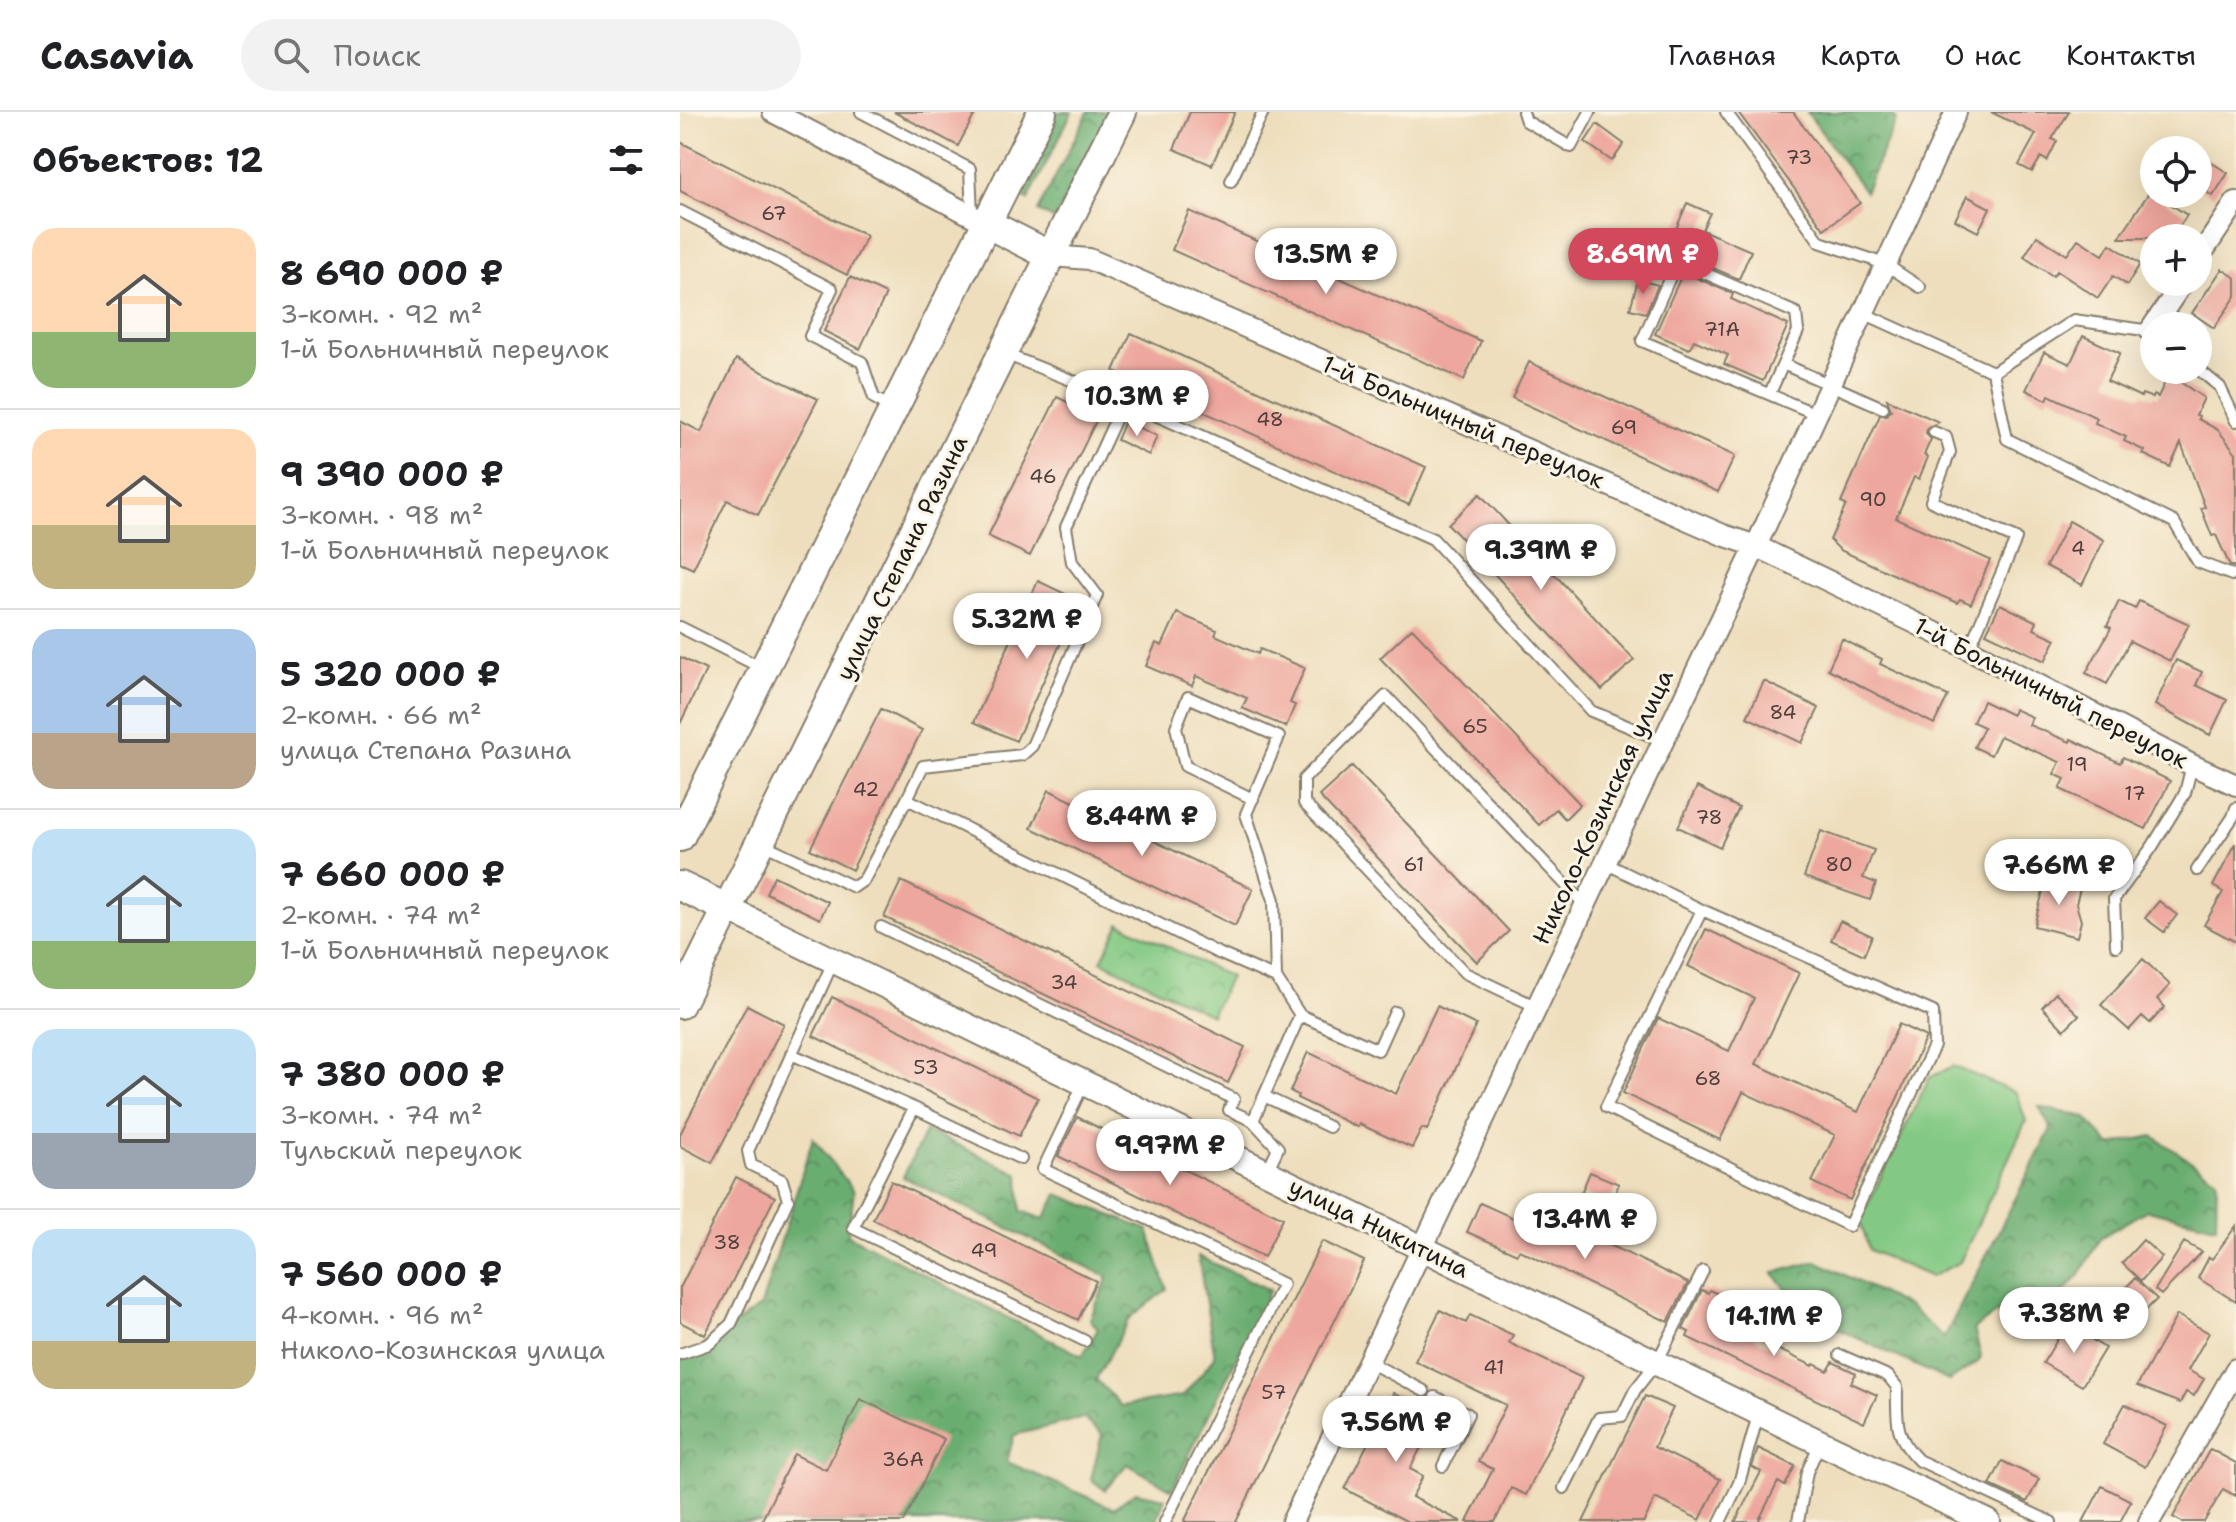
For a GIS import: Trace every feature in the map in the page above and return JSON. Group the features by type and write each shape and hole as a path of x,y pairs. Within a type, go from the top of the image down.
{"main road":[{"path":"680,837 894,408 979,219 1042,112"},
{"name":"улица Степана Разина","path":"680,1004 1122,112"},
{"name":"1-й Больничный переулок","path":"979,219 1051,256"},
{"path":"680,886 728,909"}],"street":[{"name":"1-й Больничный переулок","path":"773,112 979,219"},
{"name":"Николо-Козинская улица","path":"1292,1522 1756,546 1956,112"},
{"path":"2212,238 2236,202"},
{"name":"1-й Больничный переулок","path":"1051,256 1089,259 1723,535 1756,546 1969,649 2236,785"},
{"name":"улица Никитина","path":"728,909 1820,1443 1988,1522"},
{"path":"2149,1522 2236,1369"}],"lane":[{"path":"861,112 970,169 979,219"},
{"path":"1231,181 1263,112"},
{"path":"1523,112 1526,121 1571,147 1590,112"},
{"path":"1726,112 1820,242 1885,264 1920,287"},
{"path":"680,211 832,289 810,336 862,362 874,398 894,408"},
{"path":"1770,393 1798,331 1796,313 1677,261 1642,341 1816,414"},
{"path":"1863,313 1993,372"},
{"path":"1993,372 2074,320 2140,330"},
{"path":"1003,353 1124,401 1433,539 1591,711 1663,741"},
{"path":"1783,364 1883,408"},
{"path":"1993,372 2007,439 2174,522 2198,562 2236,574"},
{"path":"2212,380 2220,387 2236,421"},
{"path":"761,843 854,887 864,880 923,766 1022,755 1032,746 1097,595 1072,562 1066,527 1124,401"},
{"path":"1934,432 1946,437 1950,452 1931,501 2016,539 1969,649"},
{"path":"680,627 764,668"},
{"path":"1537,1007 1465,973 1304,803 1304,779 1386,696 1585,905"},
{"path":"1253,799 1185,766 1176,727 1188,697 1279,737 1253,799 1246,814 1274,900 1276,978 1300,1015 1378,1050 1395,1012"},
{"path":"2116,946 2114,899 2152,847 2185,793 2192,765"},
{"path":"907,799 1216,952 1276,978"},
{"path":"2197,870 2236,808"},
{"path":"1605,863 1702,910 1933,1012 1934,1046 1849,1226 1606,1107 1702,910"},
{"path":"881,927 1234,1099 1229,1110 1253,1121 1278,1148 1266,1173"},
{"path":"680,1354 709,1344 731,1324 788,1200 782,1180 751,1165 748,1151 834,960"},
{"path":"1253,1121 1300,1015"},
{"path":"791,1054 1021,1159"},
{"path":"1084,1083 1043,1169 1283,1284 1165,1522"},
{"path":"1264,1096 1329,1127"},
{"path":"914,1108 853,1228 1085,1341"},
{"path":"1564,1488 1599,1418 1622,1416 1635,1390 1657,1362 1703,1271"},
{"path":"1840,1355 1888,1376 1897,1387 1897,1421 1904,1446 1918,1460 2051,1522"},
{"path":"1369,1362 1424,1391"},
{"path":"1435,1397 1468,1414 1443,1466"},
{"path":"1720,1522 1739,1483 1759,1413"},
{"path":"1798,1522 1807,1472 1820,1443"}],"green space":[{"path":"1050,112 1072,112 1028,200 1011,191"},
{"path":"1088,112 1108,112 1055,220 1038,211"},
{"path":"1807,112 1890,112 1896,120 1865,192"},
{"path":"1120,923 1230,977 1211,1015 1101,961"},
{"path":"1953,1066 2016,1093 2026,1121 1960,1262 1931,1277 1869,1250 1860,1220 1929,1078"},
{"path":"2039,1107 2085,1117 2110,1145 2153,1136 2217,1179 2216,1226 2147,1210 2100,1238 2080,1275 2051,1304 2001,1310 1974,1329 1981,1356 1979,1361 1949,1381 1808,1315 1773,1273 1817,1261 1909,1307 1944,1338 2051,1129"},
{"path":"926,1130 1019,1174 1021,1211 1044,1219 1058,1194 1148,1230 1167,1289 1130,1318 1096,1379 1121,1406 1183,1396 1215,1357 1198,1256 1270,1290 1172,1490 1127,1464 1105,1490 1091,1479 1102,1434 1083,1418 1014,1435 1007,1462 1113,1508 1136,1492 1165,1498 1156,1522 680,1522 680,1362 761,1306 813,1138 854,1191 848,1235 1082,1356 1098,1329 1090,1319 1108,1277 903,1177"}],"building":[{"path":"894,112 976,112 958,146"},
{"path":"1190,112 1235,112 1212,165 1174,149"},
{"path":"1738,112 1793,112 1860,203 1824,229"},
{"path":"1991,112 2069,112 2052,139 2057,141 2047,161 2041,157 2032,172 2019,165 2036,134"},
{"path":"1597,124 1624,144 1612,161 1585,142"},
{"path":"680,142 867,236 847,275 680,191"},
{"path":"2212,163 2228,173 2212,195"},
{"path":"1967,196 1990,208 1978,232 1955,220"},
{"path":"1687,203 1710,213 1702,230 1751,251 1739,279 1689,258 1693,250 1671,241"},
{"path":"2140,206 2176,208 2187,215 2181,224 2140,224 2140,238 2119,238"},
{"path":"1189,211 1481,341 1464,380 1172,250"},
{"path":"2037,236 2067,255 2078,239 2103,255 2110,244 2140,264 2127,285 2113,276 2098,298 2057,271 2053,276 2024,257"},
{"path":"2222,269 2236,278 2236,296 2214,328 2212,312 2193,312 2204,296 2212,296 2212,284"},
{"path":"1683,272 1733,294 1731,299 1788,325 1763,381 1724,364 1728,355 1694,340 1689,349 1655,334"},
{"path":"850,277 886,294 860,349 824,331"},
{"path":"1638,280 1658,285 1646,313 1630,309"},
{"path":"1131,333 1426,467 1409,505 1114,371"},
{"path":"2083,336 2120,353 2107,381 2141,397 2142,394 2153,398 2154,395 2158,397 2164,384 2183,384 2204,398 2196,415 2198,419 2218,430 2236,453 2236,566 2230,566 2216,535 2212,536 2201,508 2205,507 2181,443 2170,467 2143,454 2145,451 2124,441 2126,437 2095,423 2097,418 2049,395 2047,400 2026,390 2044,352 2070,364"},
{"path":"736,359 818,399 758,515 727,500 693,569 680,563 680,421 701,432"},
{"path":"1529,362 1735,456 1718,492 1512,398"},
{"path":"1057,397 1098,417 1030,556 988,536"},
{"path":"1887,399 1939,422 1927,428 1926,434 1931,439 1924,455 1928,457 1919,479 1914,477 1896,518 1990,560 1971,604 1960,599 1957,603 1875,566 1840,550 1830,540 1846,505 1841,503 1880,415 1887,415 1891,410"},
{"path":"1125,421 1157,436 1149,455 1117,440"},
{"path":"1480,494 1634,660 1602,690 1448,524"},
{"path":"2069,521 2104,540 2082,585 2046,566"},
{"path":"1038,581 1080,601 1016,741 974,722"},
{"path":"2119,601 2135,609 2139,601 2189,624 2170,661 2130,641 2107,684 2086,673 2111,628 2107,626"},
{"path":"2000,604 2037,622 2034,629 2056,639 2045,661 1986,633"},
{"path":"1177,613 1217,630 1215,635 1258,654 1260,649 1305,668 1290,703 1295,705 1286,727 1242,708 1247,698 1196,676 1192,686 1146,666 1156,643 1162,646"},
{"path":"1412,628 1580,804 1565,819 1556,809 1539,825 1380,658"},
{"path":"1842,639 1882,659 1880,664 1948,696 1934,724 1828,669"},
{"path":"680,657 706,670 680,724"},
{"path":"2176,660 2202,672 2196,685 2227,700 2210,735 2155,705"},
{"path":"1764,681 1819,708 1802,743 1747,717"},
{"path":"1983,701 2012,715 2014,709 2032,717 2029,725 2070,742 2071,739 2120,763 2123,757 2170,781 2146,829 2060,789 2065,779 2054,774 2060,762 2000,736 1991,755 1974,747 1984,727 1973,722"},
{"path":"881,709 922,730 852,870 810,849"},
{"path":"1352,766 1509,931 1477,962 1319,796"},
{"path":"1697,787 1739,808 1720,847 1678,827"},
{"path":"1049,790 1253,889 1235,926 1031,828"},
{"path":"1821,831 1874,850 1863,878 1876,883 1870,900 1804,877"},
{"path":"2236,843 2236,942 2204,925 2223,892 2213,886"},
{"path":"774,876 828,902 820,919 766,893"},
{"path":"2047,876 2081,885 2076,904 2081,921 2077,937 2034,926"},
{"path":"901,881 1245,1047 1228,1083 884,917"},
{"path":"2159,901 2177,915 2164,932 2145,918"},
{"path":"1840,921 1872,936 1864,955 1831,940"},
{"path":"1706,929 1799,973 1756,1064 1858,1112 1899,1024 1926,1037 1850,1200 1812,1182 1835,1135 1743,1092 1720,1140 1623,1093 1658,1018 1729,1051 1754,998 1688,966"},
{"path":"2143,959 2170,985 2157,999 2165,1007 2150,1023 2142,1016 2129,1030 2101,1005"},
{"path":"2056,993 2079,1015 2064,1030 2042,1007"},
{"path":"832,997 1038,1098 1019,1136 813,1036"},
{"path":"747,1005 784,1024 712,1163 680,1146 680,1134"},
{"path":"1437,1006 1476,1025 1427,1130 1422,1128 1412,1148 1359,1124 1357,1127 1297,1098 1298,1095 1290,1091 1308,1052 1396,1094"},
{"path":"1077,1117 1283,1218 1264,1257 1058,1156"},
{"path":"1590,1172 1619,1184 1609,1205 1581,1193"},
{"path":"736,1177 775,1197 705,1335 680,1322 680,1288"},
{"path":"891,1181 1096,1281 1078,1320 873,1219"},
{"path":"1480,1203 1560,1239 1567,1224 1688,1283 1668,1322 1519,1250 1517,1254 1467,1232"},
{"path":"2236,1226 2236,1302 2198,1278 2209,1257 2212,1259"},
{"path":"2143,1240 2162,1257 2141,1281 2122,1263"},
{"path":"1322,1241 1364,1261 1236,1522 1184,1522"},
{"path":"2184,1242 2202,1252 2161,1295 2155,1290"},
{"path":"2135,1278 2157,1299 2140,1316 2119,1295"},
{"path":"1702,1290 1708,1293 1710,1290 1738,1304 1730,1320 1757,1333 1754,1338 1813,1366 1828,1371 1833,1362 1856,1373 1851,1383 1877,1395 1864,1423 1687,1337 1689,1332 1683,1329"},
{"path":"1440,1310 1466,1323 1470,1315 1513,1335 1509,1343 1582,1378 1526,1495 1511,1488 1495,1522 1467,1522 1493,1469 1478,1462 1506,1405 1415,1361"},
{"path":"2177,1315 2209,1333 2188,1370 2204,1379 2194,1396 2186,1392 2180,1403 2137,1386"},
{"path":"2067,1324 2105,1348 2082,1386 2043,1363"},
{"path":"1393,1393 1437,1416 1410,1469 1423,1476 1412,1497 1462,1522 1408,1522 1345,1489"},
{"path":"1645,1396 1673,1408 1654,1447 1720,1479 1700,1520 1655,1498 1644,1522 1583,1522"},
{"path":"860,1399 944,1439 904,1522 761,1522 794,1454 826,1470"},
{"path":"2125,1404 2167,1426 2145,1467 2103,1444"},
{"path":"1758,1448 1795,1466 1785,1486 1778,1482 1758,1522 1735,1522 1761,1472 1752,1467"},
{"path":"2210,1449 2236,1463 2236,1496 2223,1489 2204,1522 2182,1522 2173,1517"},
{"path":"2002,1461 2039,1479 2027,1502 1990,1485"},
{"path":"2102,1486 2131,1501 2120,1522 2083,1522"}]}
